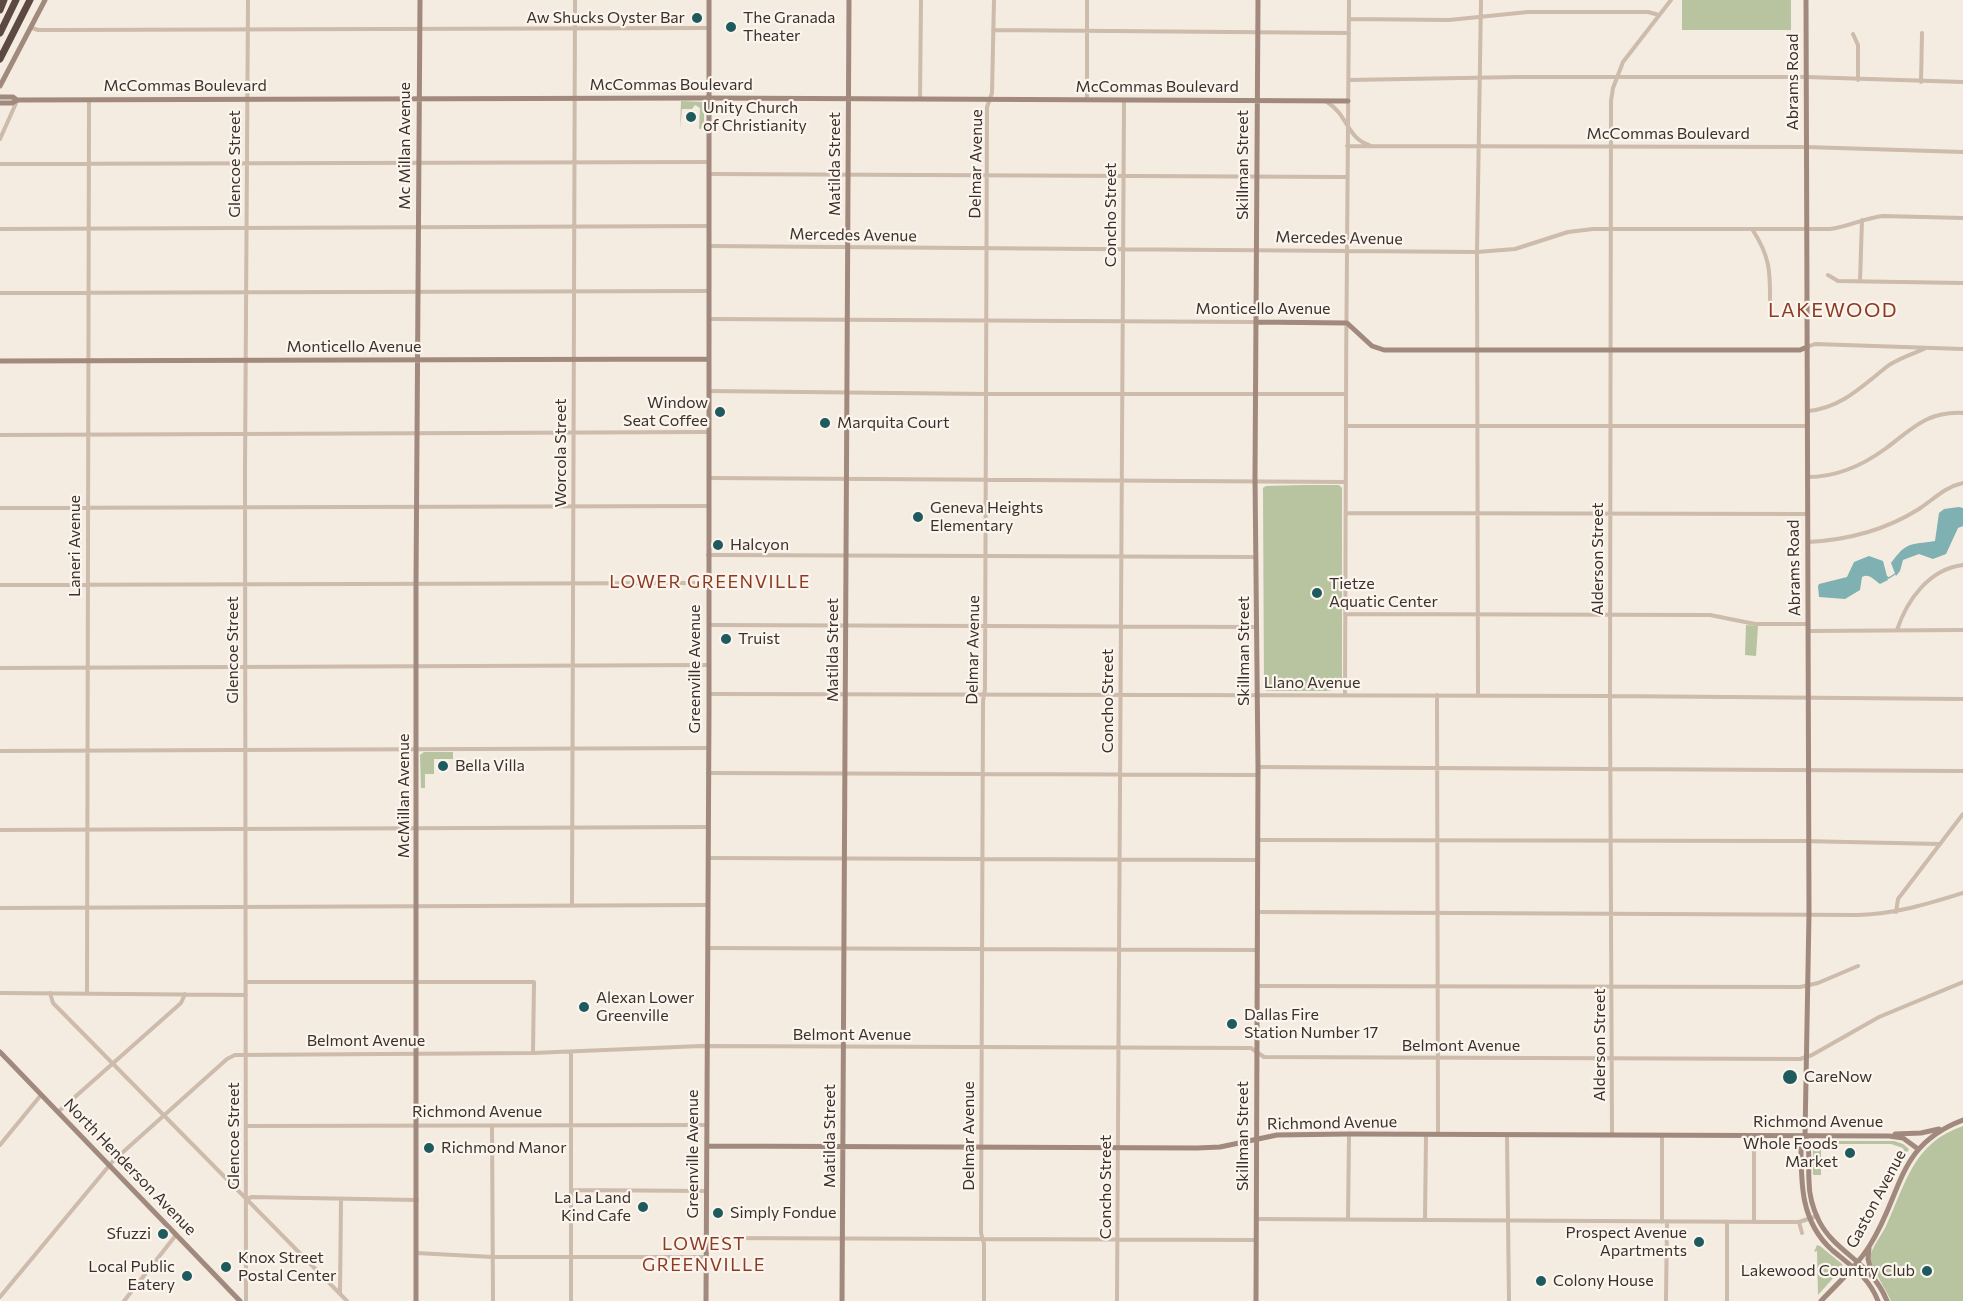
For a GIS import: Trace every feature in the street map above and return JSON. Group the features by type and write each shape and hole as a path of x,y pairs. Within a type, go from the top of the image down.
{"highway":[{"path":"0,10 4,0"},
{"path":"0,33 16,0"},
{"path":"0,59 30,0"}],"street":[{"path":"0,86 45,0"},
{"name":"Glencoe Street","path":"246,1301 245,434 248,0"},
{"name":"Mc Millan Avenue","path":"418,291 420,0"},
{"name":"Worcola Street","path":"572,906 575,0"},
{"name":"Greenville Avenue","path":"706,1301 709,0"},
{"name":"Matilda Street","path":"842,1301 849,0"},
{"path":"920,99 921,0"},
{"name":"Delmar Avenue","path":"984,1301 981,1146 987,480 987,107 992,93 994,0"},
{"path":"1087,0 1087,101"},
{"name":"Skillman Street","path":"1256,1301 1258,627 1256,101 1258,0"},
{"path":"1345,695 1346,177 1349,0"},
{"path":"1478,695 1477,252 1481,0"},
{"name":"Alderson Street","path":"1612,1136 1611,101 1617,77 1628,55 1671,0"},
{"name":"Abrams Road","path":"1806,0 1809,914 1802,1191 1809,1219 1824,1241 1853,1266 1869,1284 1878,1301"},
{"path":"1349,19 1449,20 1528,12 1648,12 1659,15"},
{"path":"32,28 49,30 709,28"},
{"path":"993,30 1349,33"},
{"path":"1921,82 1922,33"},
{"path":"1853,34 1858,45 1858,80"},
{"path":"1348,80 1806,77 1963,82"},
{"name":"McCommas Boulevard","path":"0,97 13,97 17,100"},
{"name":"McCommas Boulevard","path":"0,103 12,103 17,100 576,98 1348,101"},
{"path":"0,139 17,100"},
{"name":"Laneri Avenue","path":"87,993 89,100"},
{"name":"Concho Street","path":"1117,1301 1124,101"},
{"path":"1325,101 1339,111 1359,140 1372,146"},
{"name":"McCommas Boulevard","path":"1347,146 1806,147 1963,152"},
{"path":"0,164 708,162"},
{"path":"709,174 1346,177"},
{"name":"Mercedes Avenue","path":"709,246 1477,252 1515,249 1568,232 1610,228 1807,229 1842,228 1862,220 1883,216 1963,218"},
{"path":"1860,281 1862,220"},
{"path":"0,229 709,226"},
{"path":"1752,229 1761,242 1768,260 1770,309"},
{"path":"1828,275 1838,281 1963,284"},
{"name":"McMillan Avenue","path":"416,1301 418,291"},
{"path":"0,293 709,291"},
{"name":"Monticello Avenue","path":"709,319 1347,323 1372,346 1384,350 1800,350 1807,347"},
{"path":"1807,347 1815,344 1963,349"},
{"path":"1808,411 1839,404 1897,360 1926,348"},
{"name":"Monticello Avenue","path":"0,361 709,359"},
{"path":"709,391 1123,395 1346,394"},
{"path":"1807,477 1824,476 1857,466 1884,450 1926,418 1947,413 1963,413"},
{"path":"1346,426 1808,426"},
{"path":"0,435 708,432"},
{"path":"708,478 1346,482"},
{"path":"1807,542 1836,540 1874,531 1920,508 1943,490 1963,483"},
{"path":"0,508 708,506"},
{"path":"1346,513 1806,514"},
{"path":"708,555 1256,557"},
{"path":"1898,630 1902,617 1928,580 1940,572 1963,566"},
{"path":"0,585 708,583"},
{"path":"1345,614 1710,615 1755,624 1808,628 1963,630"},
{"path":"709,625 1258,627"},
{"path":"0,668 709,665"},
{"name":"Llano Avenue","path":"709,694 1478,695 1963,699"},
{"path":"1437,695 1438,1135"},
{"path":"0,751 709,748"},
{"path":"1258,767 1963,771"},
{"path":"708,773 1258,775"},
{"path":"1896,912 1898,899 1963,814"},
{"path":"0,830 708,828"},
{"path":"1258,840 1809,841 1939,844"},
{"path":"708,858 1258,860"},
{"path":"1258,912 1858,915 1896,912 1963,893"},
{"path":"0,908 708,905"},
{"path":"707,948 1258,950"},
{"path":"1258,986 1807,986 1818,984 1858,966"},
{"path":"246,982 534,982 534,1053"},
{"path":"1806,1058 1879,1017 1963,982"},
{"path":"0,993 246,995"},
{"path":"50,993 53,1004 347,1301"},
{"path":"58,1112 181,1003 185,994"},
{"name":"Belmont Avenue","path":"0,1297 129,1145 231,1056 246,1053 534,1053 707,1046 1119,1047 1251,1048 1264,1057 1806,1058"},
{"name":"North Henderson Avenue","path":"0,1052 240,1301"},
{"path":"571,1052 572,1301"},
{"path":"0,1146 41,1095"},
{"name":"Gaston Avenue","path":"1821,1301 1870,1246 1890,1205 1900,1177 1918,1149 1930,1137 1947,1126 1963,1120"},
{"path":"492,1125 493,1301"},
{"name":"Richmond Avenue","path":"246,1126 708,1125"},
{"path":"1889,1136 1928,1132 1947,1126"},
{"path":"1348,1220 1349,1134"},
{"name":"Richmond Avenue","path":"708,1146 1209,1148 1257,1138 1349,1134 1889,1136 1903,1138 1918,1149"},
{"path":"1425,1220 1426,1135"},
{"path":"1508,1135 1509,1301"},
{"path":"1662,1136 1666,1301"},
{"path":"1754,1136 1754,1222"},
{"name":"Abrams Road","path":"1805,1136 1809,1144 1810,1195 1816,1216 1827,1234 1872,1276 1887,1301"},
{"path":"571,1190 707,1191"},
{"path":"246,1199 250,1197 417,1200"},
{"path":"340,1294 341,1199"},
{"path":"1257,1219 1799,1222 1816,1216"},
{"path":"1727,1222 1727,1301"},
{"path":"1799,1222 1802,1233"},
{"path":"124,1301 177,1235"},
{"path":"707,1238 1256,1240"},
{"path":"1870,1246 1868,1259 1872,1276"},
{"path":"416,1253 493,1257 706,1257"}],"green space":[{"path":"1682,0 1791,0 1791,30 1682,30"},
{"path":"681,101 704,102 704,128 699,129 700,108 695,105 692,109 682,109 680,129"},
{"path":"1339,485 1342,488 1342,689 1266,691 1264,688 1263,488"},
{"path":"1746,625 1758,626 1756,656 1745,655"},
{"path":"424,752 453,752 453,759 434,759 434,774 425,774 425,788 421,788 420,755"},
{"path":"1963,1126 1963,1301 1891,1301 1871,1263 1872,1251 1913,1166 1933,1143 1946,1133"},
{"path":"1818,1141 1894,1141 1909,1149 1890,1182 1885,1179 1889,1179 1904,1152 1903,1148 1891,1144 1821,1144 1821,1175 1813,1175 1813,1145"},
{"path":"1817,1245 1843,1267 1818,1295 1817,1251 1814,1252"}],"water":[{"path":"1963,508 1963,526 1958,528 1946,554 1933,559 1919,554 1903,560 1896,576 1891,563 1896,556 1910,545 1935,541 1939,513 1944,509"},
{"path":"1869,556 1883,561 1888,580 1880,584 1871,577 1865,576 1862,577 1860,590 1845,599 1819,597 1819,584 1847,577 1854,562"}],"waterway":[{"path":"1887,577 1895,574"}],"place":[{"name":"Aw Shucks Oyster Bar","path":"697,18"},
{"name":"The Granada Theater","path":"731,27"},
{"name":"Unity Church of Christianity","path":"691,117"},
{"name":"Window Seat Coffee","path":"720,412"},
{"name":"Marquita Court","path":"825,423"},
{"name":"Geneva Heights Elementary","path":"918,517"},
{"name":"Halcyon","path":"718,545"},
{"name":"Tietze Aquatic Center","path":"1317,593"},
{"name":"Truist","path":"726,639"},
{"name":"Bella Villa","path":"443,766"},
{"name":"Alexan Lower Greenville","path":"584,1007"},
{"name":"Dallas Fire Station Number 17","path":"1232,1024"},
{"name":"CareNow","path":"1790,1077"},
{"name":"Richmond Manor","path":"429,1148"},
{"name":"Whole Foods Market","path":"1850,1153"},
{"name":"La La Land Kind Cafe","path":"643,1207"},
{"name":"Simply Fondue","path":"718,1213"},
{"name":"Sfuzzi","path":"163,1234"},
{"name":"Prospect Avenue Apartments","path":"1699,1242"},
{"name":"Knox Street Postal Center","path":"226,1267"},
{"name":"Lakewood Country Club","path":"1927,1271"},
{"name":"Local Public Eatery","path":"187,1276"},
{"name":"Colony House","path":"1541,1281"}],"district":[{"name":"LAKEWOOD","path":"1833,310"},
{"name":"LOWER GREENVILLE","path":"710,582"},
{"name":"LOWEST GREENVILLE","path":"704,1254"}]}
